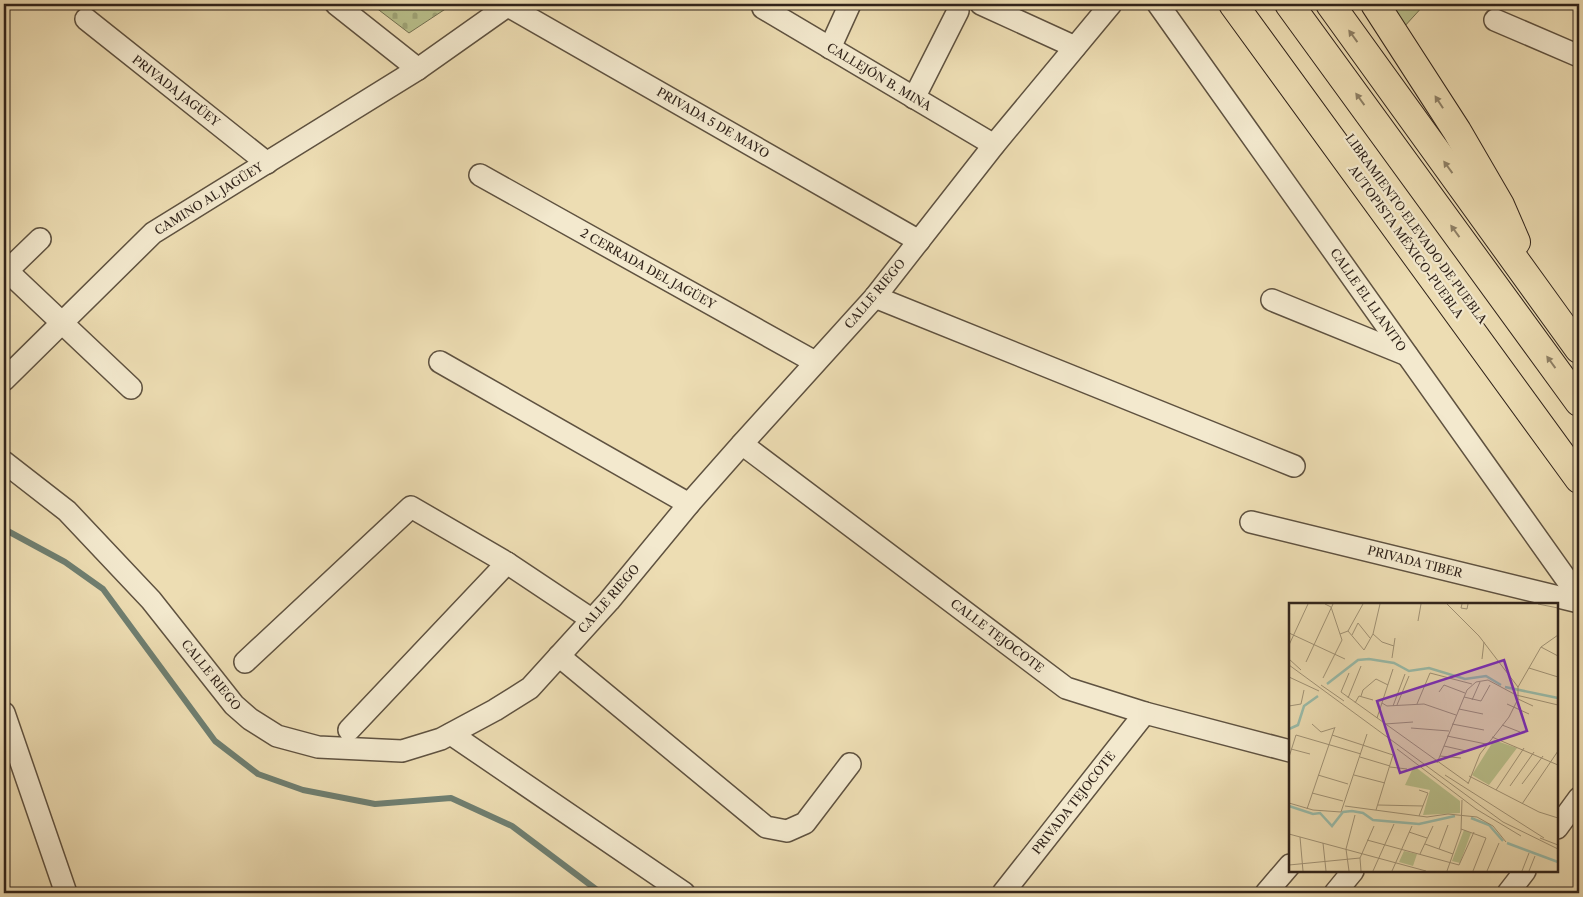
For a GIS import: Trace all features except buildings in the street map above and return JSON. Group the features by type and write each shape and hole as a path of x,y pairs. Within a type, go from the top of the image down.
{"highway":[{"name":"AUTOPISTA MÉXICO-PUEBLA","path":"1233,4 1579,479"},
{"name":"LIBRAMIENTO ELEVADO DE PUEBLA","path":"1252,4 1579,455"},
{"path":"1289,4 1579,402"},
{"path":"1330,4 1579,349"},
{"path":"1375,4 1458,131 1500,205 1534,285"}],"street":[{"path":"336,4 418,69"},
{"path":"830,48 850,4"},
{"path":"981,4 1076,47"},
{"name":"CALLE RIEGO","path":"4,462 67,511 151,600 234,705 250,719 278,736 318,748 402,751 441,739 495,710 530,688 609,601 689,504 875,296 994,145 1111,4"},
{"name":"CALLE EL LLANITO","path":"1158,4 1579,597"},
{"name":"CAMINO AL JAGÜEY","path":"4,380 153,233 418,69 509,5"},
{"name":"PRIVADA 5 DE MAYO","path":"509,5 919,241"},
{"name":"CALLEJÓN B. MINA","path":"763,8 994,145"},
{"path":"914,98 958,11"},
{"name":"PRIVADA JAGÜEY","path":"86,19 267,163"},
{"path":"1495,20 1579,56"},
{"name":"2 CERRADA DEL JAGÜEY","path":"480,175 815,362"},
{"path":"40,239 5,269 131,388"},
{"path":"875,296 1294,466"},
{"path":"1272,300 1407,355"},
{"path":"440,362 689,504"},
{"name":"CALLE TEJOCOTE","path":"742,444 1066,688 1145,713 1289,751"},
{"path":"245,662 410,507 507,563 592,619"},
{"name":"PRIVADA TIBER","path":"1251,522 1579,602"},
{"path":"350,730 507,563"},
{"path":"559,656 766,827 787,831 806,823 850,764"},
{"path":"4,713 66,893"},
{"name":"PRIVADA TEJOCOTE","path":"1003,893 1145,713"},
{"path":"451,734 684,893"},
{"path":"1558,827 1579,798"},
{"path":"1266,893 1289,865"},
{"path":"1335,893 1352,872"},
{"path":"1508,893 1524,872"}],"green space":[{"path":"371,4 453,4 409,33"},
{"path":"1386,4 1425,4 1403,28"}],"waterway":[{"path":"4,529 65,562 103,589 215,741 258,774 303,790 375,804 451,798 512,826 601,893"}]}
